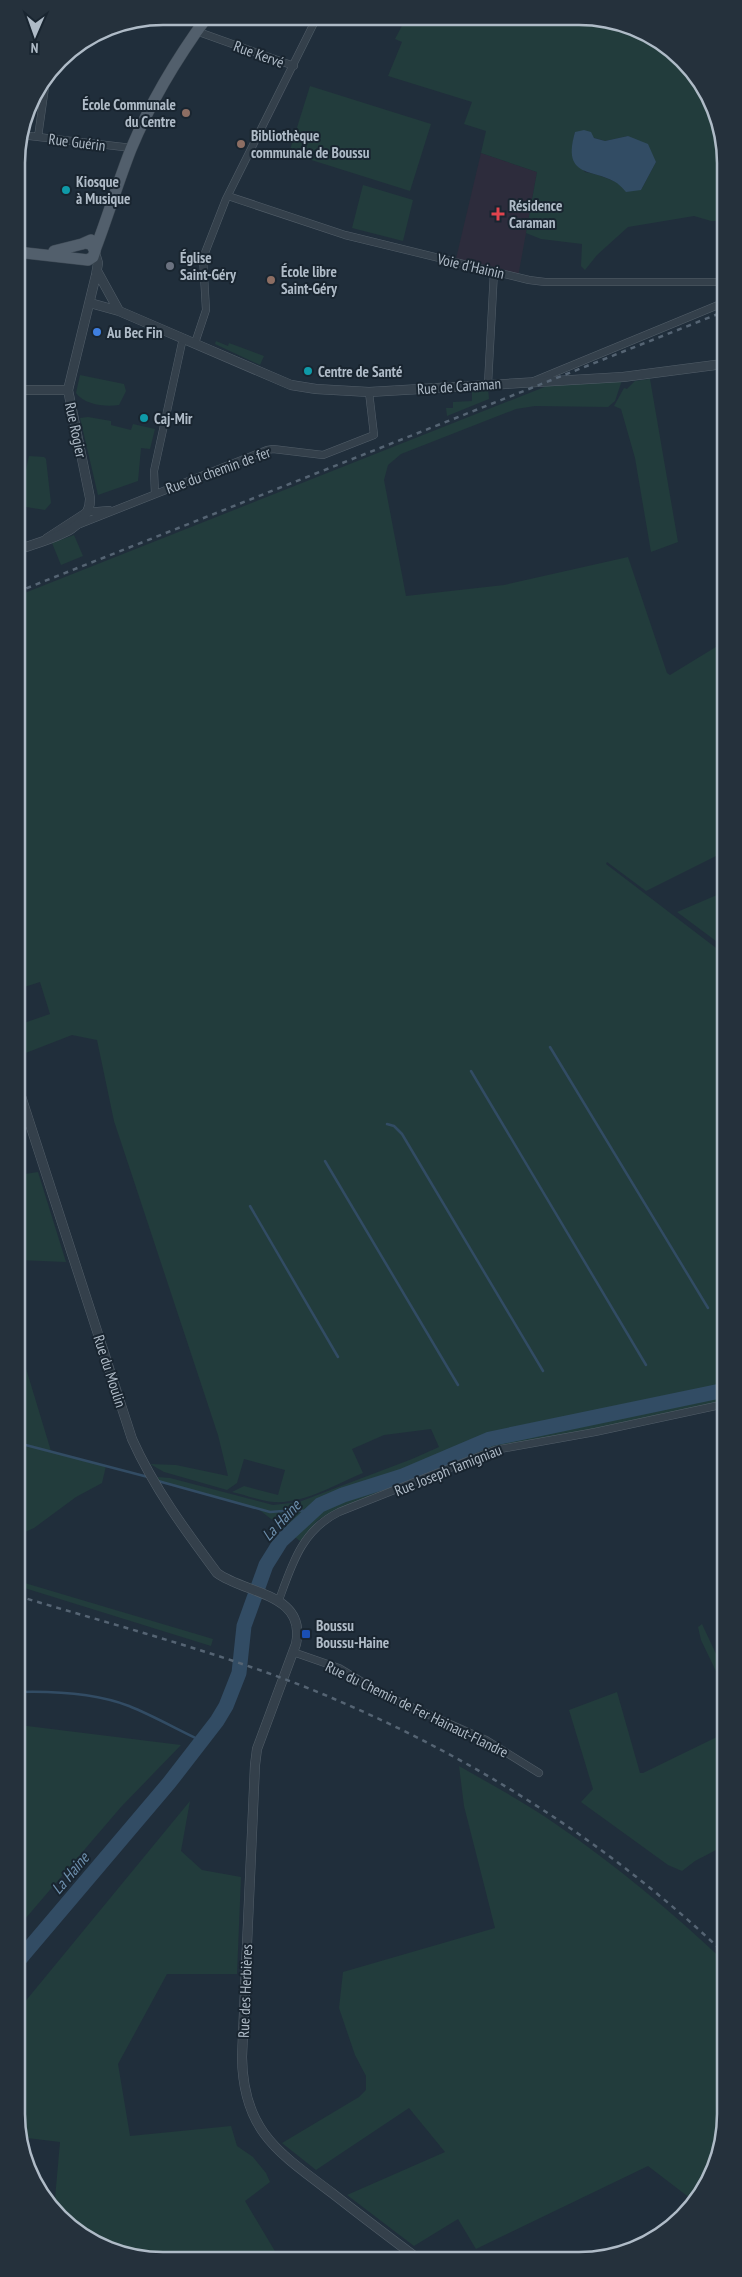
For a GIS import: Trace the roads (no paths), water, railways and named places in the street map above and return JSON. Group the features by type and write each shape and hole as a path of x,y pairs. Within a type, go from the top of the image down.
{"main road":[{"path":"25,253 63,250 87,251 102,230 132,148 167,75 201,25"}],"street":[{"path":"195,343 206,310 202,258 228,196 313,25"},
{"name":"Rue Kervé","path":"196,31 294,66"},
{"path":"38,137 44,93"},
{"name":"Rue Guérin","path":"28,136 132,148"},
{"name":"Voie d'Hainin","path":"228,196 345,236 545,282 717,282"},
{"name":"Rue Rogier","path":"87,251 98,260 90,303 68,390 92,506"},
{"path":"488,384 494,271"},
{"path":"96,273 118,311"},
{"name":"Rue de Caraman","path":"90,303 118,311 291,385 316,389 369,392 623,377 717,365"},
{"path":"531,382 717,305"},
{"path":"155,494 154,471 183,338"},
{"path":"25,390 68,390"},
{"name":"Rue du chemin de fer","path":"80,524 267,450 273,449 323,455 374,436 369,392"},
{"path":"45,539 92,506 112,510"},
{"path":"25,547 80,524 92,506"},
{"name":"Rue du Moulin","path":"25,1109 132,1439 147,1471 158,1491 217,1573 225,1579 279,1600"},
{"name":"Rue Joseph Tamigniau","path":"279,1600 302,1542 321,1522 338,1512 495,1450 588,1434 717,1406"},
{"path":"279,1600 289,1610 296,1626 298,1637 293,1652"},
{"name":"Rue du Chemin de Fer Hainaut-Flandre","path":"293,1652 339,1668 384,1695 486,1740 539,1772"},
{"name":"Rue des Herbières","path":"293,1652 257,1749 255,1765 242,2048 244,2086 252,2114 270,2143 282,2156 409,2252"}],"water":[{"path":"584,130 591,132 594,138 605,141 628,136 648,144 656,162 641,190 626,192 617,183 579,168 573,160 572,149 575,132"}],"waterway":[{"path":"550,1047 708,1308"},
{"path":"471,1071 646,1365"},
{"path":"387,1124 394,1126 402,1134 543,1371"},
{"path":"325,1161 458,1385"},
{"path":"250,1206 338,1357"},
{"name":"La Haine","path":"25,1953 169,1783 217,1721 226,1706 239,1673 244,1626 266,1565 281,1541 320,1505 343,1495 403,1476 490,1439 717,1392"},
{"path":"25,1445 148,1477"},
{"path":"158,1481 270,1512 296,1510 312,1512"},
{"path":"25,1692 74,1694 102,1698 148,1714 202,1741"}],"railway":[{"path":"25,589 717,314"},
{"path":"25,1598 255,1668 332,1698 386,1722 490,1778 540,1808 589,1841 681,1914 717,1947"}],"place":[{"name":"École Communale du Centre","path":"186,113"},
{"name":"Bibliothèque communale de Boussu","path":"241,144"},
{"name":"Kiosque à Musique","path":"66,190"},
{"name":"Résidence Caraman","path":"498,214"},
{"name":"Église Saint-Géry","path":"170,266"},
{"name":"École libre Saint-Géry","path":"271,280"},
{"name":"Au Bec Fin","path":"97,332"},
{"name":"Centre de Santé","path":"308,371"},
{"name":"Caj-Mir","path":"144,418"},
{"name":"Boussu Boussu-Haine","path":"306,1634"}]}
